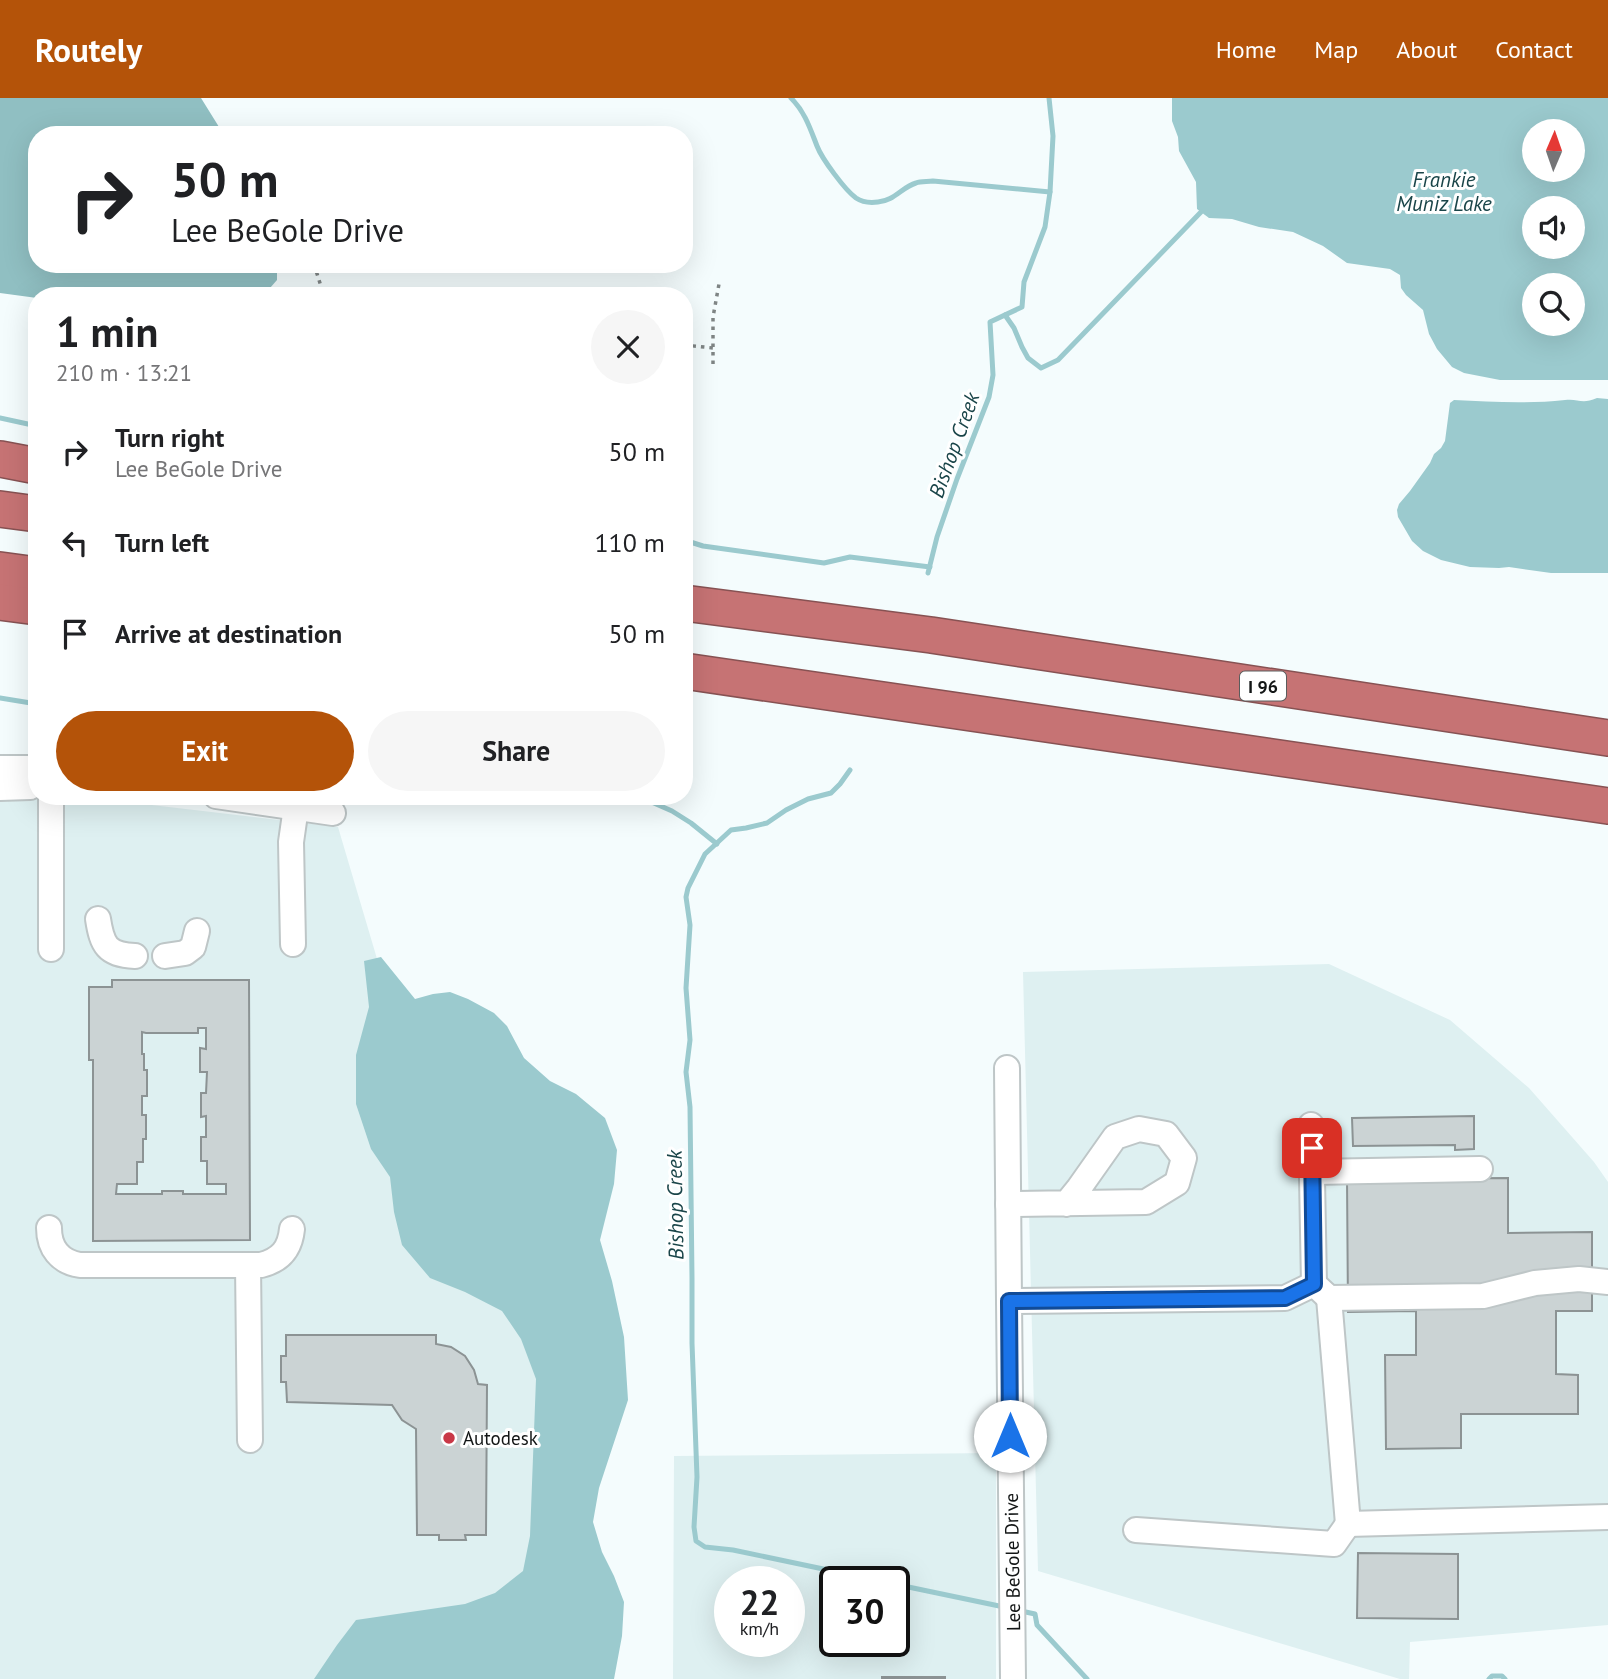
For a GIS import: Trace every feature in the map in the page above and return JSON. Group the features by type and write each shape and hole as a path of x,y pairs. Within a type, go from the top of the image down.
{"highway":[{"path":"0,459 28,464"},
{"path":"0,509 28,513"},
{"path":"0,570 28,574"},
{"path":"693,586 931,635"},
{"path":"0,602 28,606"},
{"name":"I 96","path":"693,604 931,635 1608,738"},
{"path":"693,672 1608,806"}],"street":[{"path":"0,768 28,768"},
{"path":"0,788 28,787"},
{"path":"51,805 51,949"},
{"path":"281,805 333,813"},
{"path":"293,944 290,842 296,807"},
{"path":"98,919 103,942 111,951 122,956 135,956"},
{"path":"165,956 185,953 193,947 197,931"},
{"name":"Lee BeGole Drive","path":"1007,1068 1013,1679"},
{"path":"1136,1530 1334,1544 1348,1524 1321,1291 1311,1125"},
{"path":"1312,1172 1480,1169"},
{"path":"1009,1204 1066,1203"},
{"path":"49,1228 52,1247 60,1257 80,1265 261,1265 282,1256 288,1247 292,1229"},
{"path":"248,1265 250,1440"},
{"path":"1009,1301 1285,1298 1321,1291 1483,1296 1535,1283 1579,1279 1608,1283"},
{"path":"1348,1524 1608,1517"}],"path":[{"path":"713,365 713,317 719,284"},
{"path":"693,346 713,348"}],"shaded area":[{"path":"0,98 201,98 218,126 28,126 28,273 277,273 277,280 271,287 28,287 28,297 0,293"},
{"path":"0,796 28,796 28,805 151,805 338,827 391,1006 590,1387 502,1679 0,1679"},
{"path":"1329,964 1450,1020 1529,1088 1594,1162 1608,1182 1608,1625 1410,1642 1409,1679 1400,1679 1038,1571 1023,972"},
{"path":"996,1453 996,1679 673,1679 674,1456"}],"water":[{"name":"Frankie Muniz Lake","path":"1172,98 1608,98 1608,380 1500,380 1464,373 1452,367 1429,334 1423,310 1401,288 1400,275 1390,269 1347,263 1323,246 1293,232 1259,227 1232,219 1209,218 1197,209 1196,182 1179,151 1178,137 1172,121"},
{"path":"1608,399 1608,573 1551,573 1509,567 1470,567 1441,560 1423,551 1412,541 1398,517 1397,510 1445,441 1450,403 1454,400 1524,402 1587,401"},
{"path":"381,957 415,999 450,992 494,1013 507,1026 524,1058 550,1081 576,1094 605,1118 617,1150 614,1184 600,1240 624,1337 628,1400 599,1488 593,1522 602,1552 624,1602 622,1636 614,1679 314,1679 356,1620 465,1604 495,1593 523,1571 530,1536 536,1379 521,1339 502,1311 430,1278 402,1245 394,1212 390,1177 371,1149 356,1104 356,1055 369,1007 364,961"}],"building":[{"path":"112,980 249,980 250,1240 93,1241 93,1060 89,1060 89,987 112,987","holes":["198,1028 206,1028 206,1049 200,1048 200,1072 207,1072 206,1093 201,1093 201,1117 206,1116 206,1137 201,1137 201,1161 207,1161 207,1184 226,1184 226,1194 183,1194 183,1191 116,1194 117,1184 137,1184 137,1162 143,1162 146,1115 142,1115 142,1096 147,1096 147,1070 144,1070 142,1032 198,1033"]},
{"path":"1474,1116 1474,1149 1455,1150 1455,1145 1353,1146 1352,1118"},
{"path":"1508,1178 1508,1233 1592,1232 1592,1311 1556,1311 1556,1374 1578,1375 1578,1414 1461,1414 1461,1448 1386,1449 1385,1355 1416,1355 1416,1311 1348,1312 1347,1179"},
{"path":"286,1335 436,1335 436,1344 451,1347 465,1356 474,1370 478,1384 487,1385 486,1535 465,1535 466,1540 439,1540 439,1535 417,1535 416,1429 402,1420 392,1405 287,1402 286,1382 281,1382 281,1356 286,1356"},
{"path":"1358,1553 1458,1554 1458,1619 1357,1618"},
{"path":"945,1677 945,1679 882,1679"}],"waterway":[{"path":"791,98 804,115 829,166 846,188 861,200 884,201 911,185 933,181 1050,192"},
{"name":"Bishop Creek","path":"928,573 957,479 989,397 993,375 990,322 1022,307 1024,282 1045,227 1053,136 1049,98"},
{"path":"1005,315 1028,358 1041,368 1058,360 1201,212"},
{"path":"0,418 28,424"},
{"path":"693,543 824,563 850,557 930,567"},
{"path":"0,698 28,703"},
{"name":"Bishop Creek","path":"819,1568 733,1550 705,1547 696,1541 690,1107 686,1072 690,1040 686,988 690,925 686,897 705,854 731,830 767,823 808,799 831,793 850,770"},
{"path":"658,805 691,823 717,844"},
{"name":"Bishop Creek","path":"910,1587 1004,1607"},
{"name":"Bishop Creek","path":"1021,1611 1035,1614 1037,1625 1087,1679"},
{"name":"Bishop Creek","path":"1489,1679 1492,1676 1502,1676 1505,1679"}],"place":[{"name":"Autodesk","path":"449,1438"}],"route":[{"path":"1010,1436 1009,1301 1285,1298 1314,1284 1312,1148"}]}
